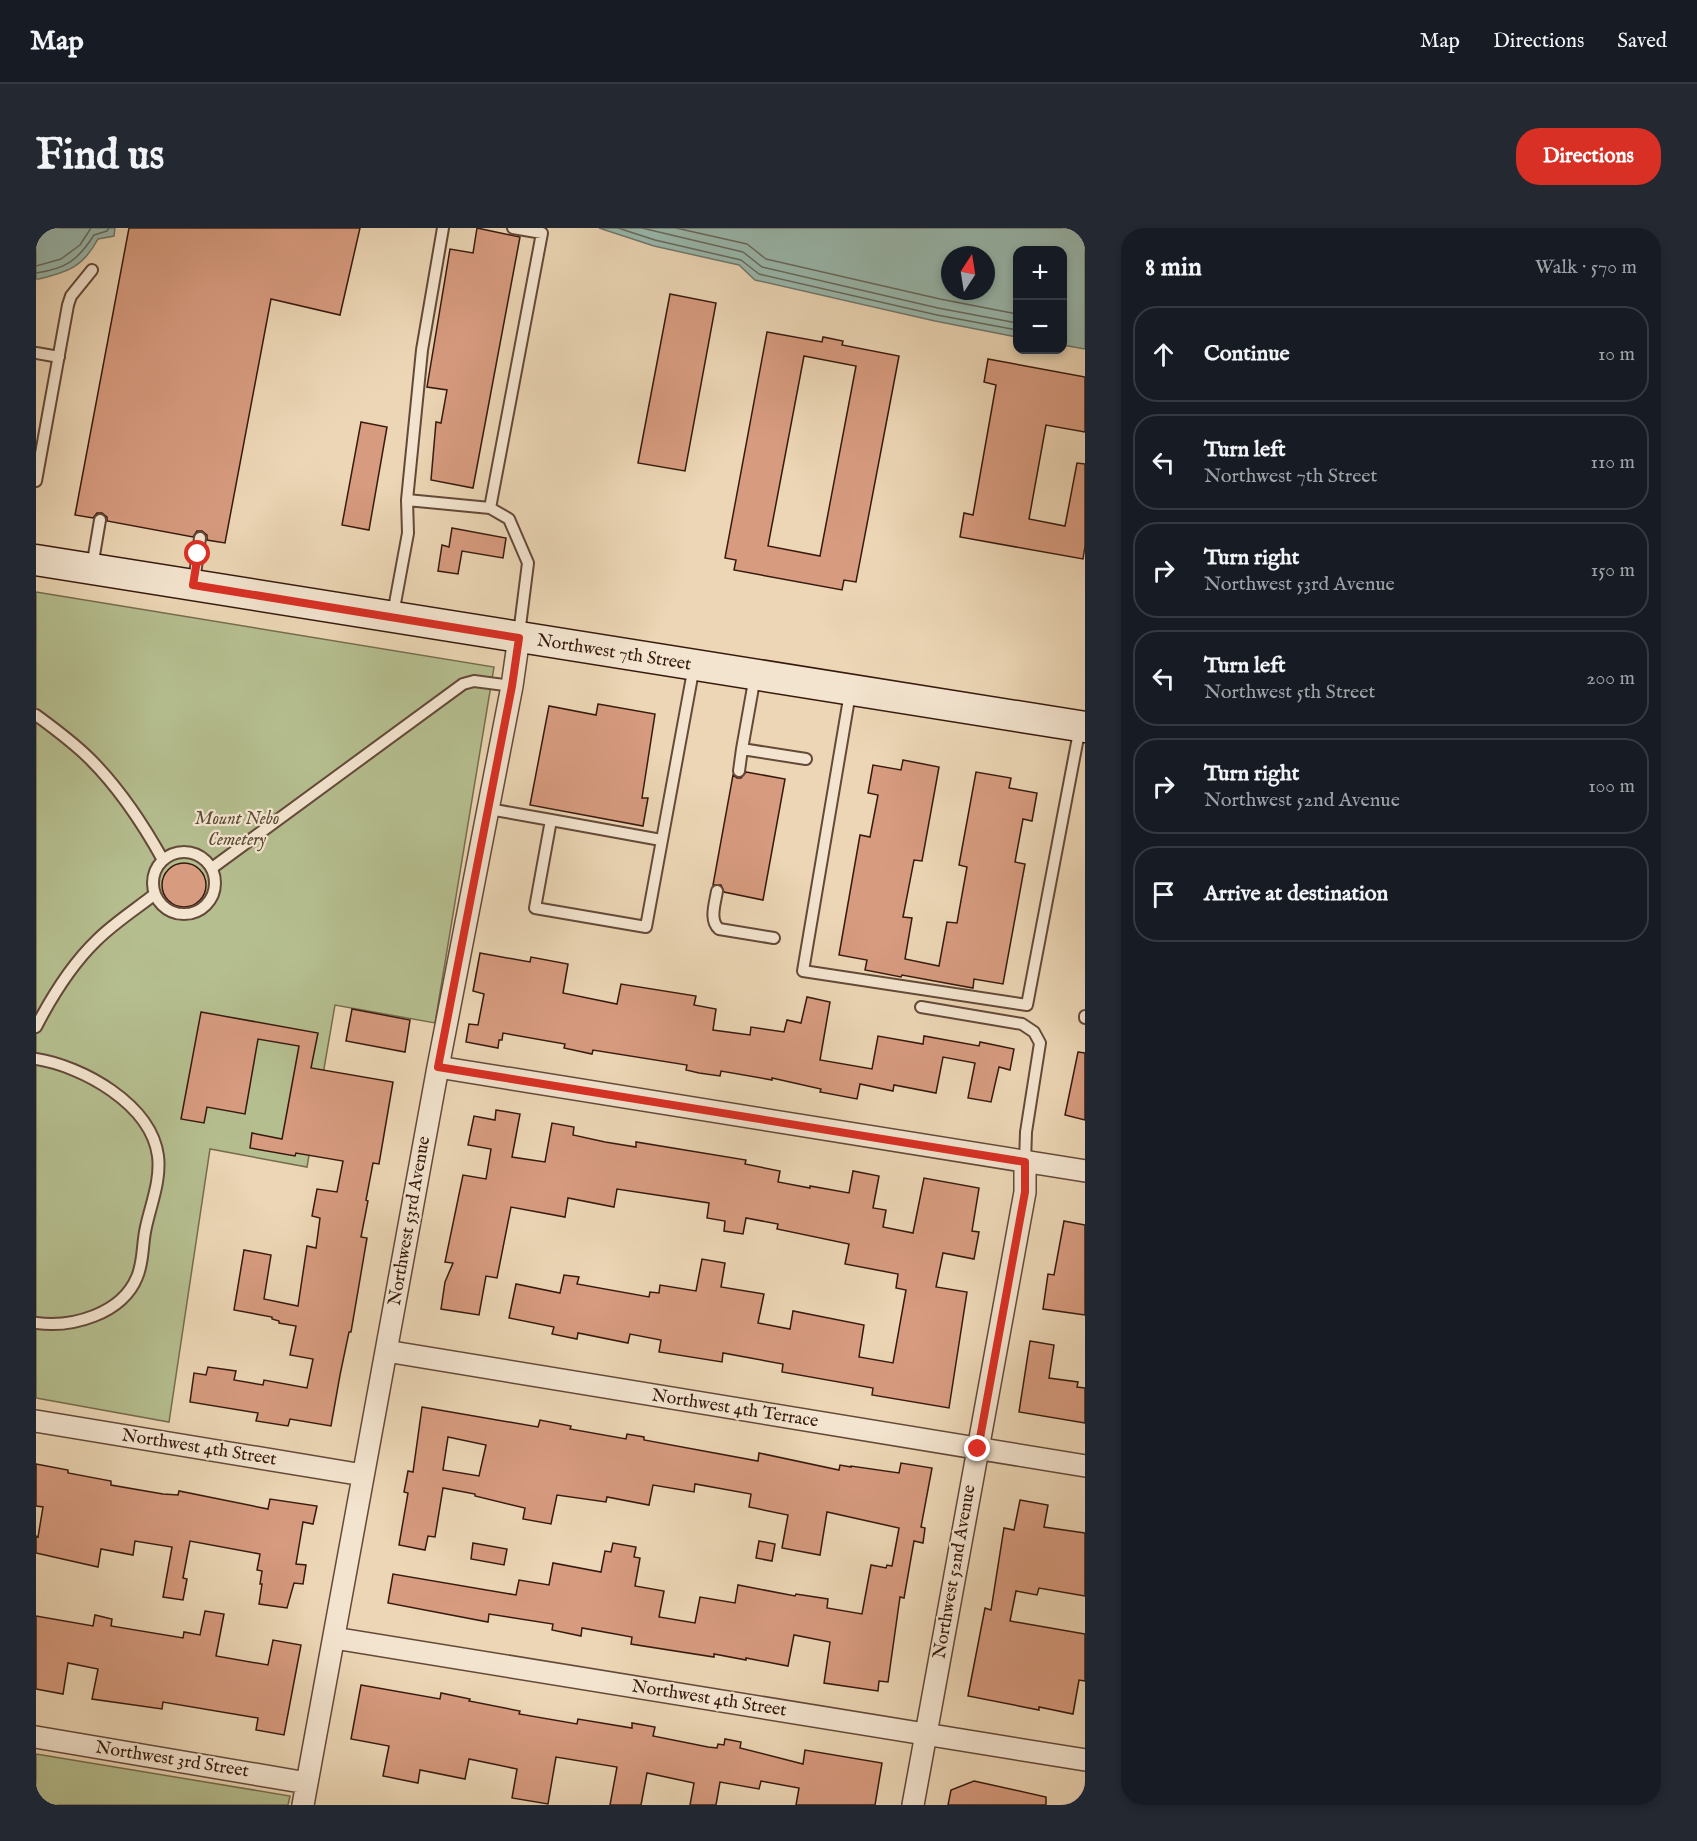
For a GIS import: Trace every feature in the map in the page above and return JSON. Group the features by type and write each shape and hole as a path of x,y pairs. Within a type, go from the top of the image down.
{"main road":[{"name":"Northwest 7th Street","path":"36,560 1082,727"}],"street":[{"name":"Northwest 53rd Avenue","path":"303,1805 438,1067 512,686 519,638"},
{"path":"438,1067 1085,1172"},
{"name":"Northwest 52nd Avenue","path":"913,1805 1025,1192 1025,1162"},
{"name":"Northwest 4th Terrace","path":"386,1351 1085,1466"},
{"name":"Northwest 4th Street","path":"36,1421 363,1475"},
{"name":"Northwest 4th Street","path":"334,1638 1085,1760"},
{"name":"Northwest 3rd Street","path":"36,1737 307,1783"}],"lane":[{"path":"392,617 408,533 407,500 422,350 443,228"},
{"path":"490,508 542,233 513,228"},
{"path":"36,481 71,296 92,270"},
{"path":"36,353 59,357"},
{"path":"407,500 490,508 508,519 528,563 519,638"},
{"path":"92,569 100,520"},
{"path":"193,585 200,538"},
{"path":"551,820 535,908 646,927 694,666"},
{"path":"739,771 755,675"},
{"path":"212,868 462,684 474,681 512,686"},
{"path":"851,689 803,971 1027,1005 1082,727"},
{"path":"36,715 76,745 108,778 137,818 163,860"},
{"path":"742,749 806,759"},
{"path":"489,809 661,840"},
{"path":"180,852 189,852 198,855 212,868 215,888 212,898 197,912 176,913 159,902 155,894 154,876 163,860 180,852"},
{"path":"717,891 713,921 719,929 774,938"},
{"path":"36,1027 51,1000 82,956 97,940 155,894"},
{"path":"921,1008 1022,1024 1035,1032 1040,1043 1026,1132 1025,1162"},
{"path":"36,1059 66,1065 86,1074 118,1096 147,1129 157,1153 158,1177 144,1234 141,1264 132,1287 114,1305 94,1316 74,1322 36,1323"}],"green space":[{"name":"Mount Nebo Cemetery","path":"36,592 494,667 435,1023 335,1005 307,1167 210,1149 169,1422 36,1398"},
{"path":"36,1754 290,1796 288,1805 36,1805"}],"water":[{"path":"36,228 115,228 114,236 98,239 87,256 74,267 58,274 36,279"},
{"path":"599,228 1085,228 1085,349 1067,346 1067,246 1013,246 1013,336 755,280 739,265 654,246"}],"building":[{"path":"129,228 360,228 340,315 271,299 225,543 207,540 207,535 202,531 197,531 193,537 107,521 107,517 102,513 97,513 93,518 75,515"},
{"path":"477,228 520,237 473,488 431,480 436,422 441,423 447,390 427,387 450,249 473,253"},
{"path":"670,294 716,303 685,471 638,463"},
{"path":"767,332 822,342 823,337 843,341 842,345 899,356 856,582 844,580 842,590 734,570 736,560 725,558","holes":["804,356 856,366 820,556 768,546"]},
{"path":"988,359 1085,377 1085,432 1046,425 1029,519 1065,526 1077,463 1085,464 1083,559 960,537 964,513 973,515 996,385 984,382"},
{"path":"361,422 387,427 369,530 342,525"},
{"path":"452,528 506,538 503,558 462,551 458,574 438,571 442,545 449,547"},
{"path":"598,704 655,714 642,798 648,798 643,826 530,805 549,706 596,715"},
{"path":"903,760 939,767 922,861 914,860 903,917 912,918 905,959 939,966 947,922 957,923 967,867 959,865 976,772 1011,778 1009,788 1037,793 1032,821 1023,819 1015,862 1025,864 1003,984 974,979 973,988 902,975 901,977 865,970 867,960 839,955 860,835 870,837 878,795 868,793 873,765 901,770"},
{"path":"746,772 785,779 763,900 724,892 721,885 713,885 733,775 741,778"},
{"path":"184,863 193,864 200,869 205,876 205,894 200,901 193,906 184,907 175,906 168,901 163,894 162,885 163,876 168,869 175,864"},
{"path":"480,953 530,962 531,957 568,964 563,993 617,1004 621,984 696,996 694,1005 716,1009 713,1030 750,1035 751,1027 784,1032 787,1020 801,1023 807,997 830,1002 820,1060 872,1069 878,1036 923,1044 924,1036 979,1046 980,1042 1014,1049 1010,1070 999,1067 991,1102 968,1098 975,1063 943,1057 936,1093 894,1085 893,1091 860,1084 857,1099 820,1092 821,1089 772,1078 772,1080 721,1071 720,1076 699,1073 686,1070 687,1065 593,1050 592,1054 564,1048 565,1044 503,1033 498,1048 466,1042 469,1024 478,1025 484,994 473,991"},
{"path":"352,1009 410,1020 405,1052 346,1041"},
{"path":"201,1012 318,1033 311,1068 393,1082 379,1164 373,1163 366,1200 368,1201 361,1237 367,1238 351,1332 349,1332 331,1426 290,1419 288,1426 256,1421 258,1413 190,1402 194,1373 206,1375 208,1367 236,1371 234,1380 263,1385 264,1380 307,1388 313,1359 290,1355 296,1326 279,1323 272,1317 234,1310 244,1250 271,1255 264,1299 298,1306 307,1246 316,1248 320,1218 312,1216 317,1189 337,1192 343,1161 250,1148 252,1133 282,1139 299,1046 258,1039 245,1114 207,1107 204,1123 181,1119"},
{"path":"1078,1052 1085,1053 1085,1120 1065,1115"},
{"path":"496,1110 520,1114 512,1157 545,1162 552,1123 574,1127 573,1135 605,1142 636,1147 636,1142 746,1160 745,1164 780,1171 778,1182 810,1188 810,1186 849,1193 853,1171 879,1176 873,1208 886,1210 883,1227 913,1233 924,1178 979,1188 972,1231 979,1232 974,1259 943,1253 936,1287 967,1292 949,1408 872,1395 873,1388 782,1372 783,1364 723,1353 722,1362 659,1352 661,1340 630,1334 628,1343 578,1333 577,1339 552,1334 554,1327 509,1318 516,1284 560,1293 564,1275 579,1277 577,1284 649,1297 650,1292 659,1293 660,1285 696,1291 702,1259 725,1263 721,1287 764,1294 758,1323 790,1329 793,1311 864,1325 859,1357 893,1363 906,1290 896,1288 898,1274 845,1264 849,1244 777,1229 778,1224 746,1218 743,1234 724,1231 725,1221 707,1218 709,1203 617,1189 614,1207 568,1198 565,1217 511,1207 497,1278 486,1276 479,1315 441,1309 445,1282 453,1263 445,1262 463,1175 486,1179 491,1149 468,1145 474,1116 495,1120"},
{"path":"1064,1221 1085,1225 1085,1315 1043,1309 1048,1274 1054,1275"},
{"path":"1030,1341 1054,1345 1049,1378 1078,1382 1077,1387 1085,1388 1085,1423 1019,1412"},
{"path":"422,1407 538,1427 540,1420 571,1426 570,1429 626,1439 627,1434 644,1437 644,1440 758,1461 759,1453 839,1470 840,1465 899,1473 901,1463 932,1468 921,1527 925,1528 923,1543 914,1541 904,1598 900,1597 888,1682 879,1681 878,1691 824,1683 830,1642 794,1635 788,1666 746,1658 746,1660 714,1654 714,1657 631,1644 632,1637 582,1628 581,1636 552,1630 553,1624 489,1614 488,1622 388,1603 393,1574 516,1595 519,1580 549,1585 553,1563 601,1572 605,1551 611,1552 613,1543 636,1547 634,1557 640,1558 635,1586 664,1591 659,1617 695,1623 700,1597 735,1603 738,1585 795,1596 796,1594 828,1599 827,1608 862,1614 871,1565 886,1568 887,1565 892,1566 899,1528 827,1512 820,1555 782,1548 788,1515 749,1507 751,1494 695,1484 694,1492 653,1485 649,1505 607,1497 606,1502 557,1495 551,1524 523,1519 525,1508 443,1488 435,1537 428,1536 425,1550 399,1545 408,1493 404,1492 408,1471 413,1472","holes":["448,1437 486,1445 479,1476 443,1470"]},
{"path":"36,1464 111,1481 111,1485 163,1494 178,1495 179,1491 268,1509 270,1499 317,1506 313,1524 303,1522 296,1564 306,1565 303,1584 294,1583 287,1608 259,1604 262,1571 257,1570 260,1554 190,1541 183,1578 187,1579 183,1600 163,1597 172,1547 135,1541 133,1555 101,1549 98,1567 36,1553 36,1536 38,1537 43,1507 36,1506"},
{"path":"1020,1500 1048,1505 1044,1527 1085,1533 1085,1596 1039,1588 1037,1595 1016,1591 1010,1621 1085,1634 1085,1681 1079,1680 1073,1714 1039,1707 1039,1710 968,1696 985,1608 991,1610 1004,1528 1014,1530"},
{"path":"759,1541 775,1544 772,1561 756,1558"},
{"path":"473,1543 507,1549 504,1565 471,1559"},
{"path":"205,1611 224,1614 216,1656 268,1665 273,1640 301,1645 284,1735 256,1730 258,1718 163,1702 162,1709 92,1699 98,1669 68,1663 63,1694 36,1689 36,1616 93,1626 95,1615 112,1619 111,1626 183,1638 184,1632 200,1635"},
{"path":"361,1685 440,1699 441,1693 520,1711 519,1714 577,1724 578,1719 632,1728 632,1723 655,1727 653,1736 708,1747 717,1748 718,1744 724,1745 725,1739 741,1742 740,1748 803,1764 805,1750 882,1763 875,1805 796,1805 799,1788 761,1781 759,1789 720,1782 716,1805 690,1805 694,1783 647,1773 641,1805 610,1805 617,1767 556,1757 548,1804 512,1798 517,1769 469,1759 465,1779 420,1770 418,1783 383,1776 389,1746 351,1739"},
{"path":"974,1781 1046,1797 1046,1805 948,1805 951,1790"}],"route":[{"path":"198,554 193,585 519,638 489,809 438,1067 1025,1162 1025,1192 978,1449"}]}
